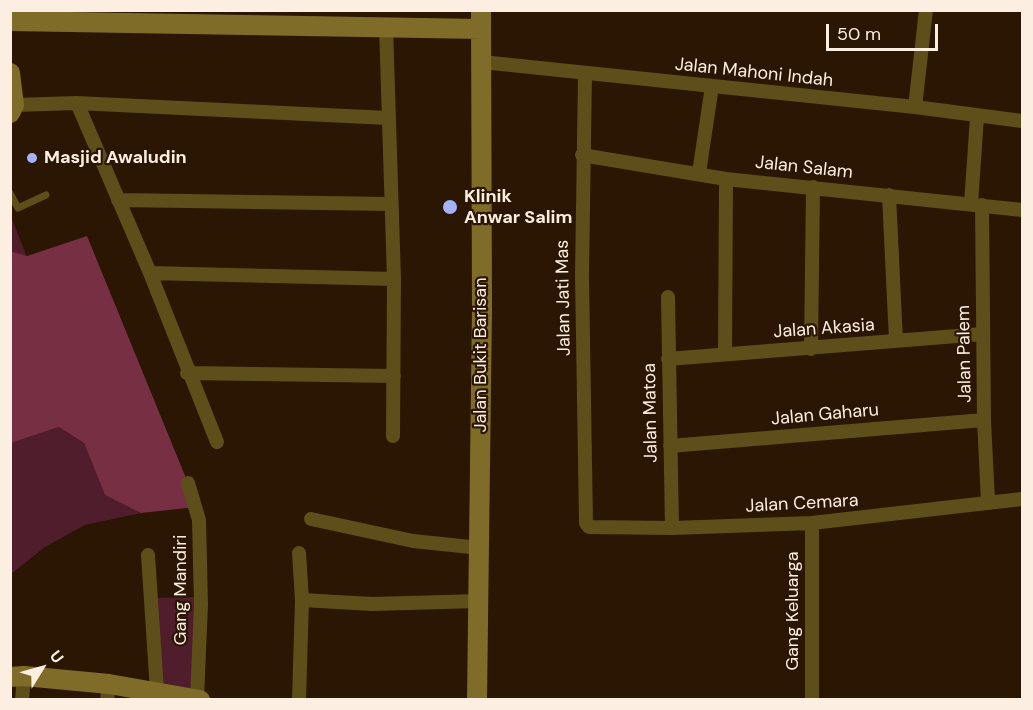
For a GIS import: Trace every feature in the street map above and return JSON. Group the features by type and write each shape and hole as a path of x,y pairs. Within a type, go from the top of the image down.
{"street":[{"path":"915,107 923,55 926,10"},
{"path":"10,21 386,26 481,20"},
{"name":"Jalan Bukit Barisan","path":"477,699 480,548 481,20"},
{"path":"386,26 394,279 393,436"},
{"name":"Jalan Mahoni Indah","path":"482,62 915,107 1023,122"},
{"path":"10,73 12,109 77,103 388,118"},
{"name":"Jalan Jati Mas","path":"585,74 582,155 586,523"},
{"path":"699,173 712,86"},
{"path":"77,103 150,273 187,373 217,442"},
{"name":"Jalan Palem","path":"977,117 977,205 988,502"},
{"name":"Jalan Salam","path":"582,155 726,179 1023,210"},
{"path":"725,353 726,179"},
{"path":"811,349 813,187"},
{"path":"889,195 896,341"},
{"path":"118,200 391,204"},
{"path":"150,273 394,279"},
{"name":"Jalan Matoa","path":"668,297 672,528"},
{"name":"Jalan Akasia","path":"668,359 982,334"},
{"path":"187,373 393,376"},
{"name":"Jalan Gaharu","path":"670,447 984,420"},
{"name":"Gang Mandiri","path":"188,483 199,520 201,604 198,699"},
{"name":"Jalan Cemara","path":"586,523 592,529 812,523 891,516 1023,499"},
{"path":"311,519 413,541 480,548"},
{"name":"Gang Keluarga","path":"812,523 812,699"},
{"path":"299,553 302,600 299,699"},
{"path":"148,555 157,692"},
{"path":"302,600 372,604 479,601"},
{"path":"22,699 17,676 108,692 157,692 198,699"}],"lane":[{"path":"10,193 18,208 46,195"}],"shaded area":[{"path":"10,214 27,257 11,251"},
{"path":"87,236 196,507 141,513 105,495 84,443 59,427 11,443 10,251 27,256"},
{"path":"59,427 84,443 105,495 141,513 85,525 45,547 11,574 11,443"},
{"path":"198,597 195,691 157,689 153,598"}],"place":[{"name":"Masjid Awaludin","path":"32,158"},
{"name":"Klinik Anwar Salim","path":"450,207"}]}
